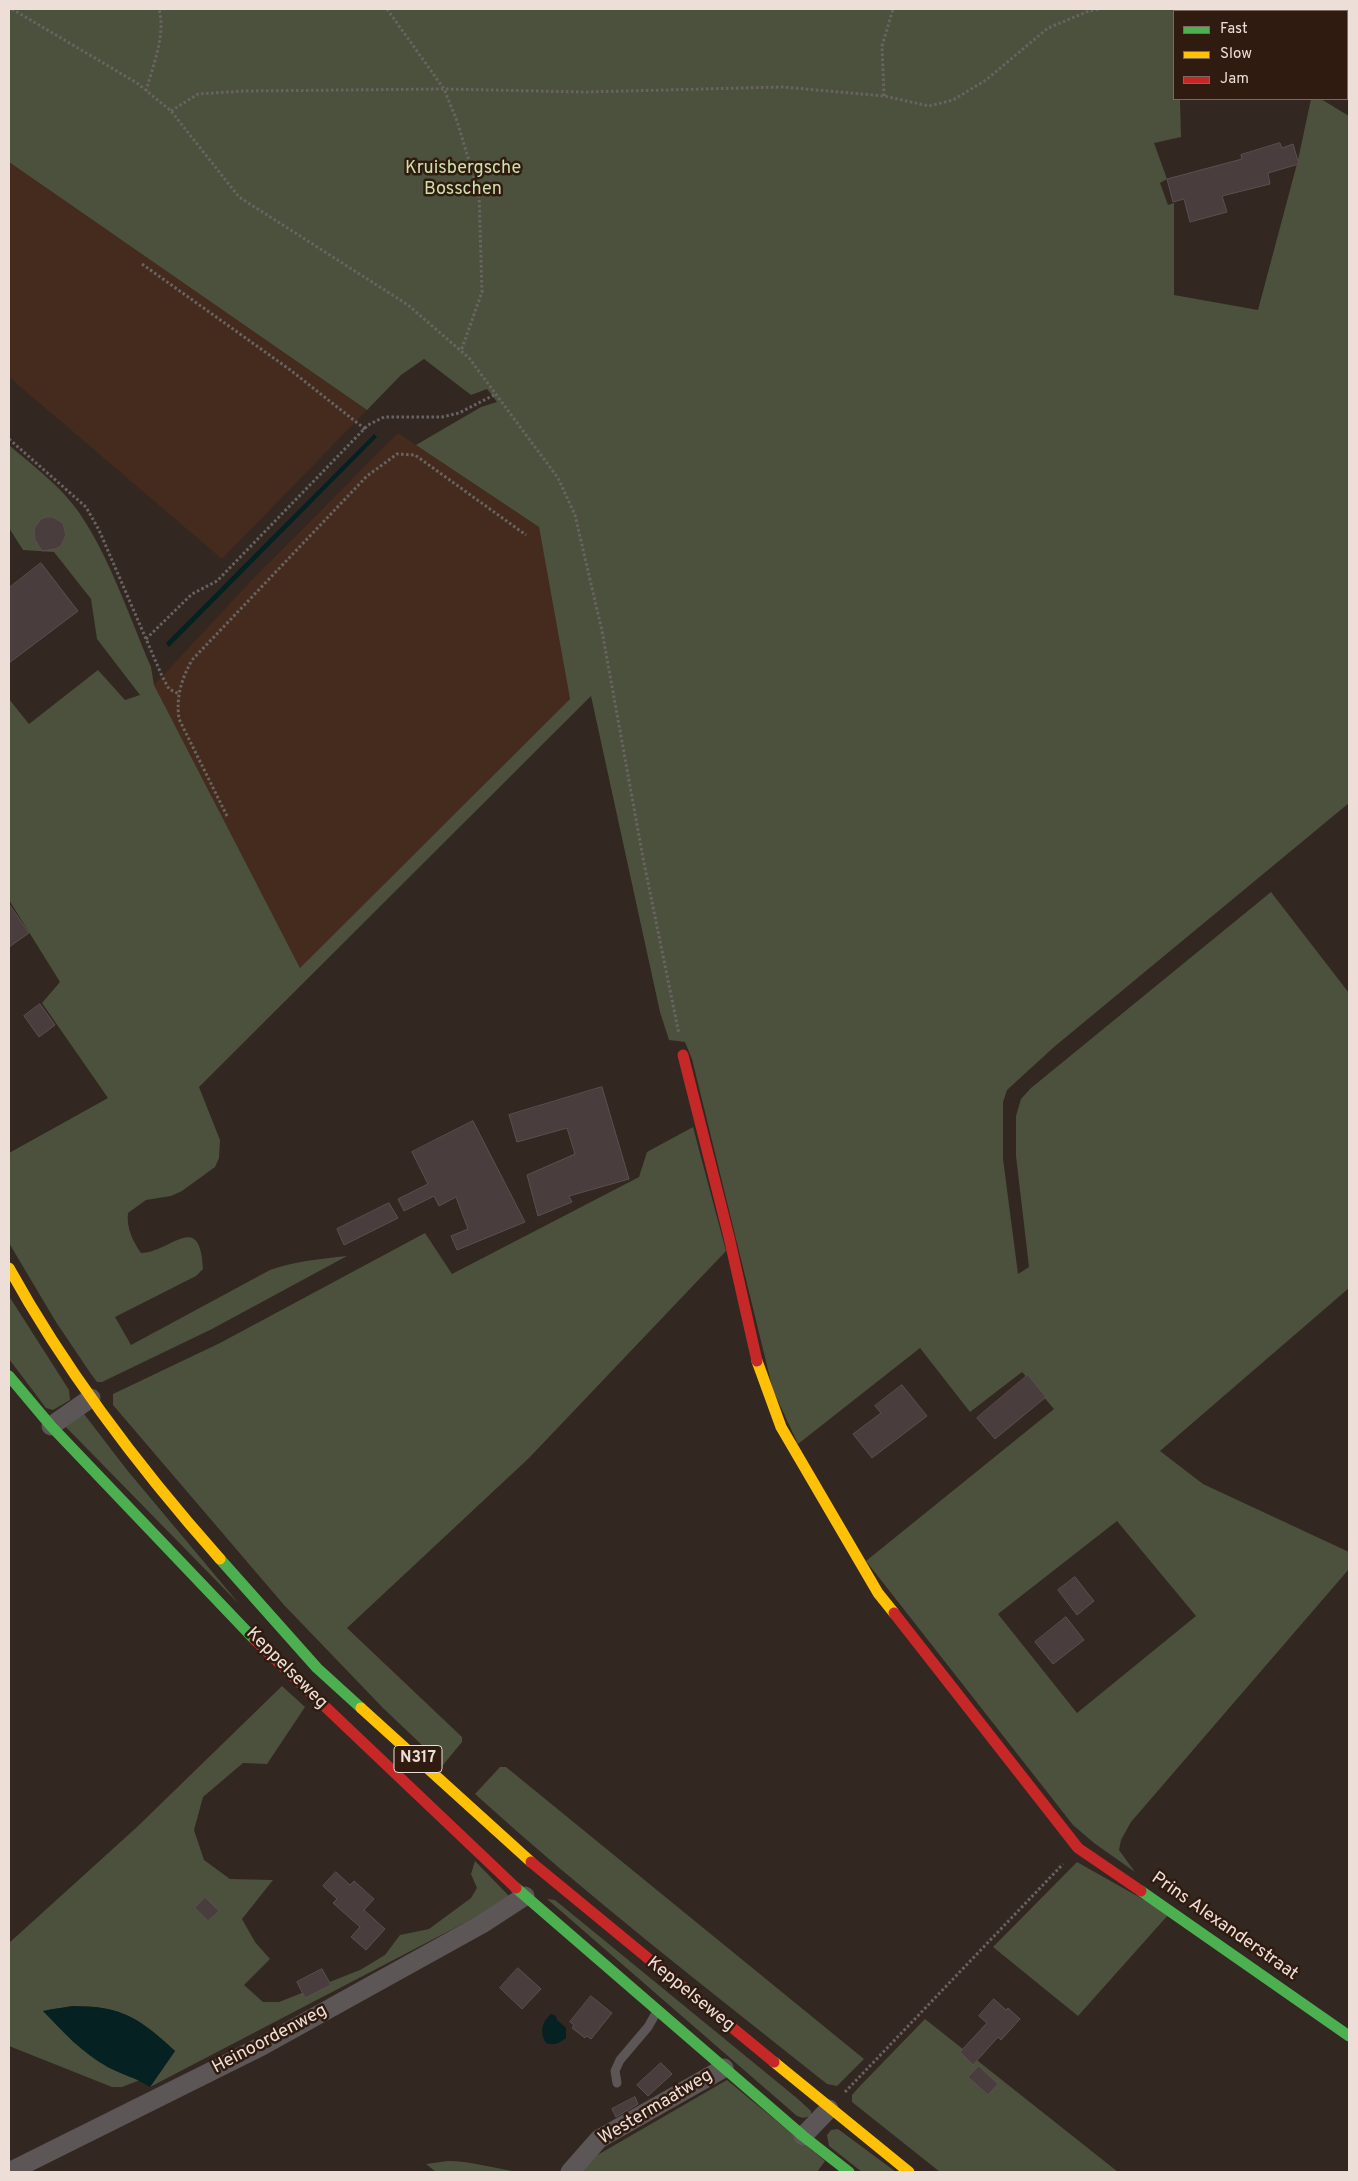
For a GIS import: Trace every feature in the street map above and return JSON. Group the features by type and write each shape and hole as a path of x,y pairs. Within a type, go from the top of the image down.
{"street":[{"name":"Prins Alexanderstraat","path":"683,1054 729,1237 753,1351 781,1427 878,1593 1078,1848 1349,2036"},
{"name":"Keppelseweg","path":"9,1268 34,1313 91,1398 172,1505 317,1668 552,1881 828,2108 909,2172"},
{"name":"Keppelseweg","path":"9,1376 50,1426 272,1657 528,1900 803,2136 849,2172"},
{"path":"50,1426 91,1398"},
{"path":"528,1900 552,1881"},
{"name":"Heinoordenweg","path":"9,2172 262,2046 528,1900"},
{"name":"Westermaatweg","path":"570,2172 599,2139 724,2068"},
{"path":"803,2136 828,2108"}],"lane":[{"path":"616,2083 615,2071 620,2060 648,2027 657,2011"}],"path":[{"path":"12,9 137,83 171,111 240,197 408,305 469,358 558,478 575,515 602,632 643,858 683,1054"},
{"path":"146,91 157,52 162,18 159,9"},
{"path":"386,9 444,89 457,121 479,194 482,292 461,351"},
{"path":"884,96 882,46 893,9"},
{"path":"171,111 198,94 245,91 444,89 584,92 783,87 884,96 929,106 952,100 986,80 1048,28 1089,11 1100,9"},
{"path":"142,264 289,369 365,428"},
{"path":"146,640 192,594 217,581 365,428 384,417 442,417 459,412 496,394"},
{"path":"9,439 86,507 99,530 169,689 179,694"},
{"path":"227,816 179,719 177,703 182,678 192,660 367,476 398,454 415,455 526,535"},
{"path":"828,2108 1078,1848"}],"shaded area":[{"path":"9,162 367,410 222,559 9,377"},
{"path":"398,433 539,527 570,699 300,968 154,685 250,582"}],"green space":[{"name":"Kruisbergsche Bosschen","path":"9,9 1349,9 1349,97 1348,10 1173,10 1173,100 1180,100 1181,137 1154,143 1167,179 1160,183 1168,205 1174,203 1174,295 1258,310 1298,160 1311,100 1323,100 1349,116 1349,803 1054,1047 1007,1090 1003,1102 1003,1159 1018,1274 1029,1267 1016,1156 1016,1116 1021,1099 1031,1088 1271,892 1349,993 1349,1288 1160,1451 1203,1484 1349,1552 1349,1569 1131,1822 1121,1840 1119,1850 1135,1872 1094,1843 1073,1825 866,1561 1054,1409 1022,1372 970,1412 920,1348 798,1444 773,1390 692,1059 685,1042 669,1040 660,1012 591,696 199,1087 220,1140 219,1158 215,1167 182,1191 171,1196 146,1200 128,1213 128,1224 135,1244 141,1253 152,1251 182,1238 190,1237 196,1241 201,1251 203,1269 196,1276 115,1317 131,1345 270,1270 298,1262 347,1256 212,1329 102,1382 97,1382 56,1322 9,1243 9,1153 108,1098 42,1003 60,982 9,900 9,699 29,724 98,670 125,700 140,695 97,639 91,599 54,552 23,550 9,528 9,445 65,495 91,531 110,569 151,667 154,685 300,968 570,699 539,527 416,445 481,407 497,402 487,389 471,395 424,359 401,375 367,410 9,162","holes":["1117,1521 1196,1616 1077,1713 998,1614"]},
{"path":"693,1127 726,1251 529,1458 347,1628 462,1737 462,1742 443,1765 383,1708 284,1605 113,1405 113,1394 220,1343 425,1233 452,1274 639,1177 647,1152"},
{"path":"9,1296 69,1390 70,1400 53,1410 46,1408 9,1359"},
{"path":"84,1414 127,1470 240,1605 61,1422"},
{"path":"282,1686 305,1707 267,1764 243,1763 203,1797 194,1830 204,1860 230,1879 273,1880 242,1919 255,1942 270,1959 244,1985 263,2002 279,2002 360,1970 385,1955 400,1935 429,1929 471,1898 477,1888 471,1874 475,1861 509,1896 497,1906 150,2087 175,2051 142,2024 107,2009 65,2007 43,2011 107,2067 140,2080 122,2087 112,2087 9,2046 9,1943 137,1827"},
{"path":"500,1767 506,1767 864,2059 837,2086 827,2084 604,1906 475,1794"},
{"path":"1077,1862 1169,1914 1078,2016 993,1947"},
{"path":"547,1899 555,1900 798,2099 811,2111 811,2116 803,2118 797,2116"},
{"path":"925,2019 1118,2172 940,2172 852,2102 852,2095"},
{"path":"727,2080 825,2161 817,2172 568,2172"},
{"path":"838,2129 896,2172 862,2172 829,2146 827,2135 831,2130"},
{"path":"448,2161 466,2162 520,2172 436,2172 426,2164"}],"water":[{"path":"374,434 377,437 169,647 166,643"},
{"path":"72,2006 105,2008 129,2016 151,2030 175,2051 150,2087 113,2070 90,2056 73,2042 43,2011"},
{"path":"551,2014 556,2016 557,2020 566,2028 566,2038 554,2044 546,2043 542,2031 545,2020"}],"building":[{"path":"1280,143 1282,148 1293,144 1299,164 1268,173 1270,184 1222,196 1227,212 1190,222 1184,199 1173,202 1167,179 1242,159 1241,155"},
{"path":"53,517 63,523 66,535 61,546 42,551 35,540 34,528 41,519"},
{"path":"41,563 78,611 9,663 9,588"},
{"path":"9,904 29,933 9,947"},
{"path":"40,1004 55,1025 39,1037 24,1016"},
{"path":"602,1087 629,1179 569,1196 572,1202 538,1216 527,1175 575,1154 567,1128 517,1142 509,1115"},
{"path":"473,1121 525,1222 457,1250 451,1236 468,1229 456,1197 439,1206 434,1196 404,1211 398,1199 428,1184 412,1152"},
{"path":"389,1203 398,1218 344,1245 337,1229"},
{"path":"1028,1375 1046,1397 995,1439 977,1418"},
{"path":"902,1385 927,1416 872,1458 853,1434 881,1413 875,1406"},
{"path":"1075,1577 1094,1601 1077,1615 1058,1590"},
{"path":"1066,1617 1084,1640 1053,1664 1035,1642"},
{"path":"336,1872 350,1885 354,1881 374,1899 364,1910 385,1929 366,1950 351,1937 360,1927 333,1903 337,1899 323,1886"},
{"path":"205,1897 219,1911 208,1921 195,1908"},
{"path":"518,1968 541,1989 522,2009 500,1988"},
{"path":"322,1969 331,1985 305,1998 297,1982"},
{"path":"591,1996 612,2013 591,2039 587,2036 585,2038 572,2028 574,2025 570,2022"},
{"path":"994,1999 1020,2019 1001,2040 998,2037 973,2065 960,2052 987,2023 979,2016"},
{"path":"661,2063 672,2074 648,2096 637,2085"},
{"path":"979,2066 998,2084 988,2095 968,2077"},
{"path":"635,2097 638,2104 616,2117 612,2109"}],"traffic: fast":[{"path":"9,1376 51,1426 255,1640"},
{"path":"220,1559 317,1668 361,1708"},
{"path":"516,1888 803,2136 849,2172"},
{"path":"1141,1891 1349,2036"}],"traffic: slow":[{"path":"9,1268 31,1307 80,1383 134,1456 220,1559"},
{"path":"757,1361 781,1427 878,1593 894,1613"},
{"path":"361,1708 531,1862"},
{"path":"774,2062 909,2172"}],"traffic: jam":[{"path":"683,1055 729,1237 757,1361"},
{"path":"894,1613 1078,1848 1141,1891"},
{"path":"255,1640 516,1888"},
{"path":"531,1862 774,2062"}]}
